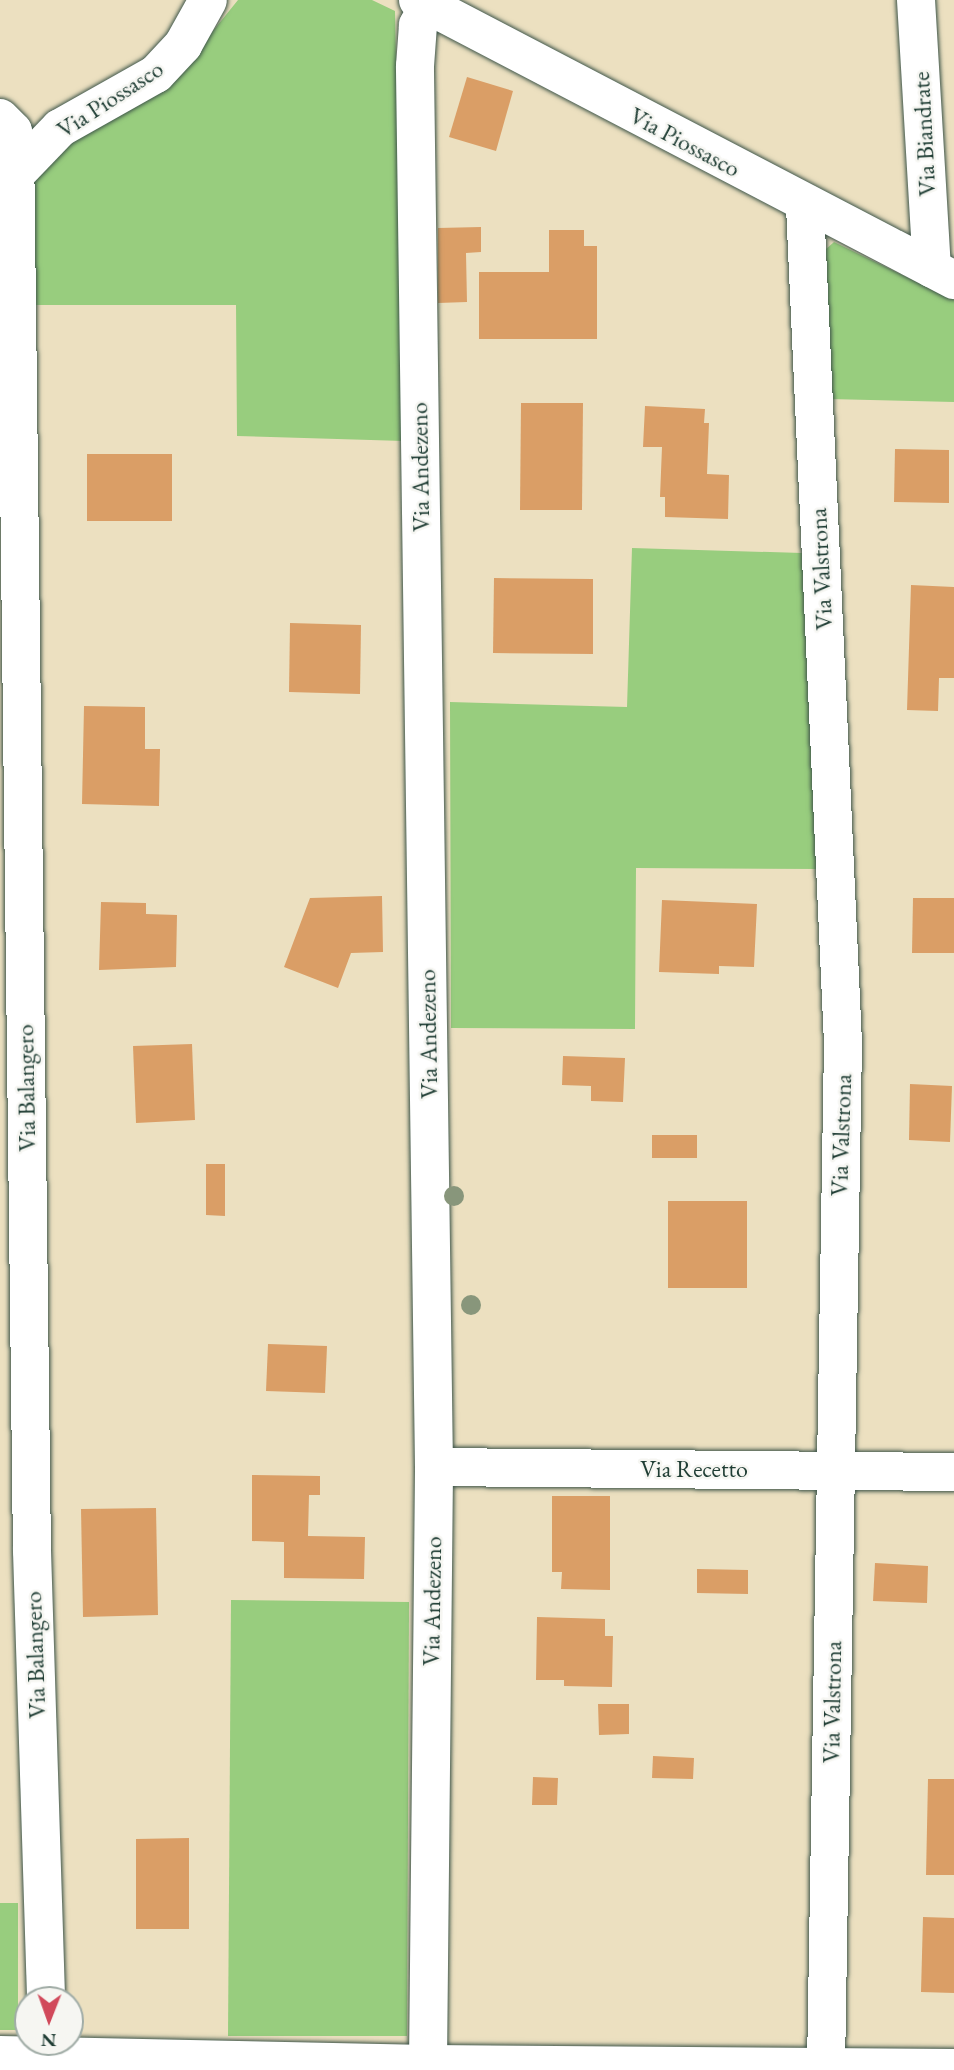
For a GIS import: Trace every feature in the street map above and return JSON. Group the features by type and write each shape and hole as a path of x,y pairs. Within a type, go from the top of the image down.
{"street":[{"name":"Via Piossasco","path":"7,183 60,128 156,74 184,45 208,0"},
{"name":"Via Biandrate","path":"916,0 943,274"},
{"name":"Via Piossasco","path":"426,2 805,206 943,274"},
{"name":"Via Andezeno","path":"426,2 418,25 415,66 433,1467 428,2064"},
{"name":"Via Balangero","path":"0,118 13,131 7,183 32,1551 46,1986"},
{"name":"Via Valstrona","path":"805,206 843,1043 826,2065"},
{"name":"Via Recetto","path":"433,1467 954,1472"},
{"path":"84,2050 428,2064 954,2068"}],"green space":[{"path":"238,0 372,0 395,11 404,441 237,436 236,305 34,305 31,181 77,136 200,47"},
{"path":"834,242 954,300 954,402 829,399 826,249"},
{"path":"632,548 802,553 818,869 636,868 635,1029 451,1028 450,702 627,707"},
{"path":"231,1600 409,1602 407,2036 228,2036"},
{"path":"0,1903 18,1903 18,1986 14,1986 14,2030 0,2030"}],"building":[{"path":"467,77 513,91 496,151 449,137"},
{"path":"481,227 481,252 466,253 467,302 438,303 438,228"},
{"path":"549,230 584,230 584,246 597,246 597,339 479,339 479,272 549,272"},
{"path":"521,403 583,403 582,510 520,510"},
{"path":"645,406 705,409 704,423 709,423 707,474 729,475 728,519 665,517 665,497 660,497 662,447 643,447"},
{"path":"895,449 949,450 949,503 894,502"},
{"path":"87,454 172,454 172,521 87,521"},
{"path":"494,578 593,579 593,654 493,653"},
{"path":"911,585 954,587 954,678 939,678 938,711 907,710"},
{"path":"290,623 361,625 360,694 289,692"},
{"path":"84,706 145,707 145,749 160,749 159,806 82,804"},
{"path":"382,896 383,952 351,953 338,988 284,967 310,898"},
{"path":"913,898 954,898 954,953 912,953"},
{"path":"662,900 757,904 754,967 719,966 719,974 659,972"},
{"path":"101,902 146,903 146,914 177,915 176,967 99,970"},
{"path":"192,1044 195,1120 136,1123 133,1046"},
{"path":"563,1056 625,1058 623,1102 591,1101 591,1086 562,1085"},
{"path":"910,1084 952,1086 950,1142 909,1140"},
{"path":"652,1135 697,1135 697,1158 652,1158"},
{"path":"206,1164 225,1164 225,1216 206,1215"},
{"path":"668,1201 747,1201 747,1288 668,1288"},
{"path":"268,1344 327,1346 325,1393 266,1391"},
{"path":"252,1475 320,1476 320,1495 309,1495 308,1536 365,1537 364,1579 284,1578 284,1542 252,1541"},
{"path":"552,1496 610,1496 610,1590 561,1589 562,1572 552,1572"},
{"path":"156,1508 158,1615 83,1617 81,1509"},
{"path":"875,1563 928,1566 927,1603 873,1601"},
{"path":"697,1569 748,1570 748,1594 697,1593"},
{"path":"537,1617 605,1619 605,1636 613,1636 612,1687 564,1686 564,1680 536,1680"},
{"path":"598,1704 629,1704 629,1734 599,1735"},
{"path":"653,1756 694,1758 693,1779 652,1778"},
{"path":"533,1777 558,1778 557,1805 532,1805"},
{"path":"928,1779 954,1779 954,1875 926,1875"},
{"path":"189,1838 189,1929 136,1929 136,1839"},
{"path":"923,1917 954,1918 954,1993 921,1992"}]}
